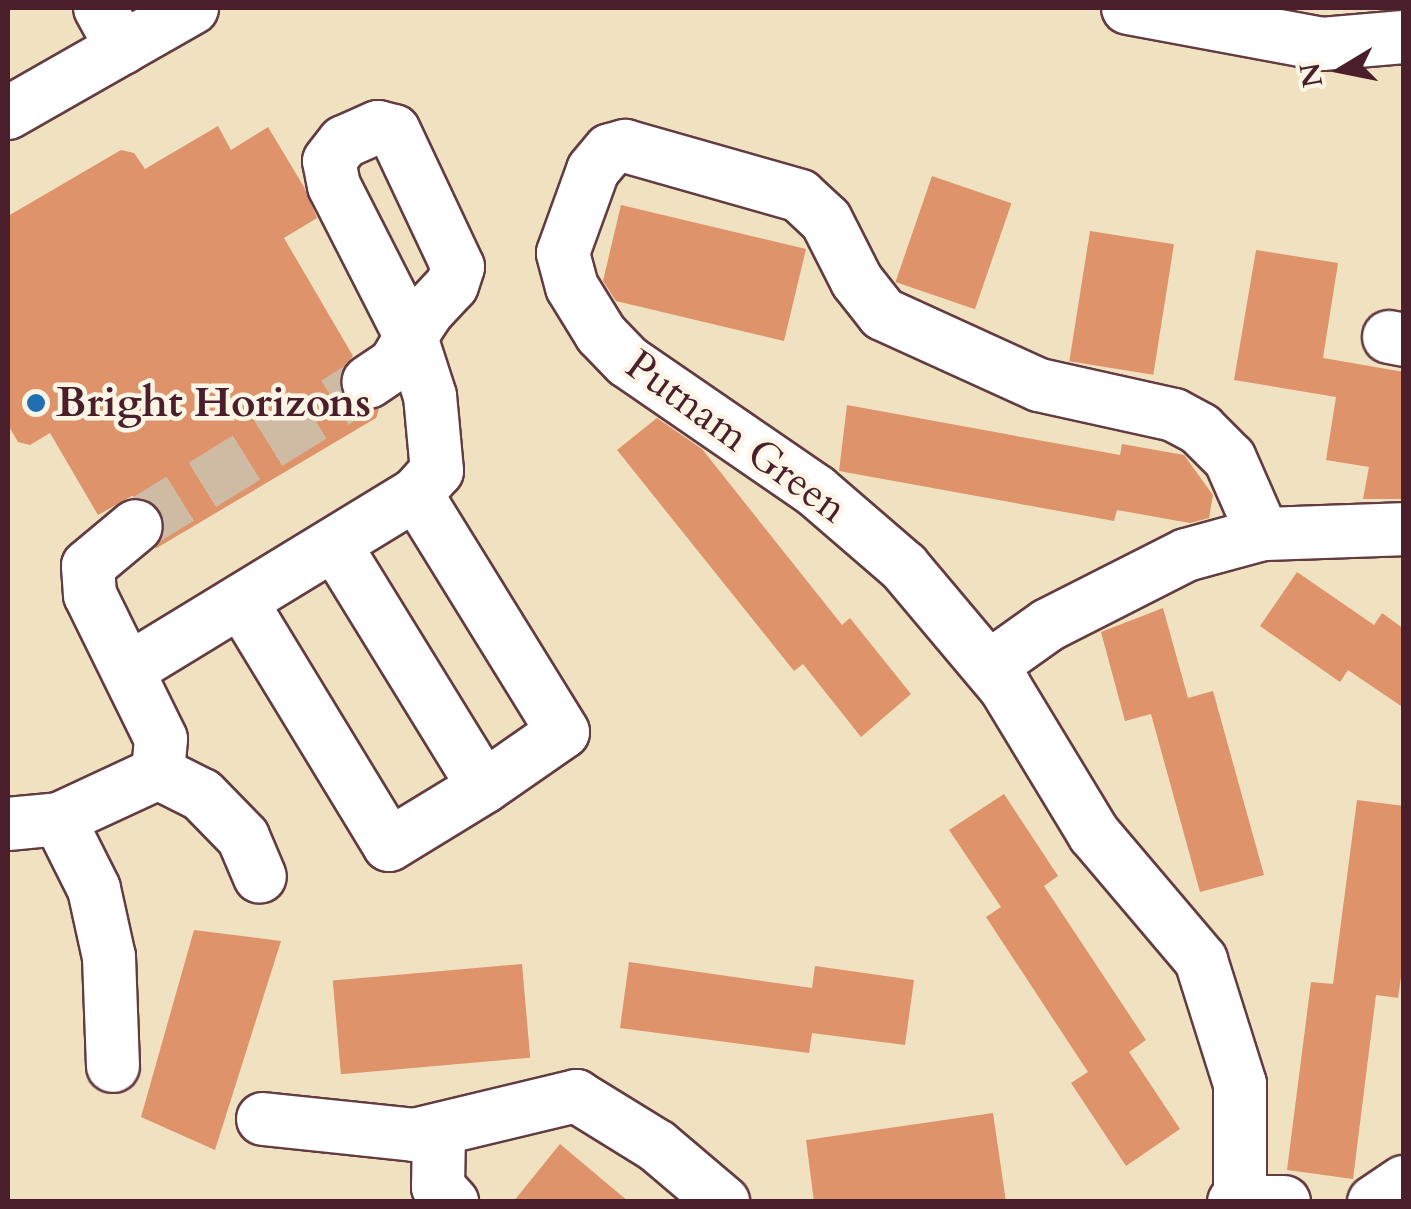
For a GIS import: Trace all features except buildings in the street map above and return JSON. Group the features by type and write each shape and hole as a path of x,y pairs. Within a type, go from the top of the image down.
{"street":[{"path":"8,114 111,28 192,8"},
{"path":"1128,8 1322,44 1401,29"},
{"name":"Putnam Green","path":"1253,1201 1240,1084 1208,976 1094,834 989,667 904,568 838,509 628,362 588,316 567,275 564,244 594,170 610,150 632,148 788,190 826,220 882,314 1040,385 1190,422 1230,459 1263,534"},
{"path":"130,669 416,494 437,471 439,448 411,337 395,364 368,382"},
{"path":"242,603 390,844 484,787 562,732 416,494"},
{"path":"136,526 88,566 90,595 130,669 161,739 158,774"},
{"path":"989,667 1147,572 1263,534 1404,529"},
{"path":"334,544 484,787"},
{"path":"8,824 59,819 158,774 202,795 229,823 260,877"},
{"path":"59,819 94,889 109,957 113,1066"},
{"path":"263,1120 387,1135 439,1131 576,1096 656,1146 723,1202"},
{"path":"439,1131 438,1187 452,1202"},
{"path":"1374,1202 1404,1182"}],"tunnel":[{"path":"136,526 368,382"}],"place":[{"name":"Bright Horizons","path":"36,403"}]}
